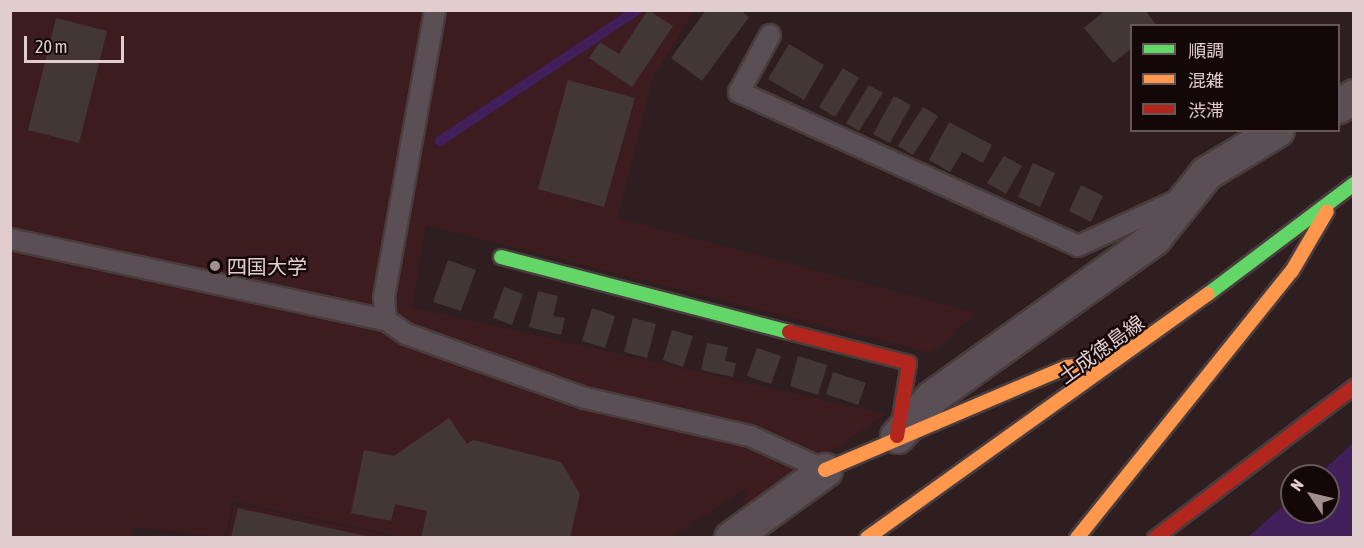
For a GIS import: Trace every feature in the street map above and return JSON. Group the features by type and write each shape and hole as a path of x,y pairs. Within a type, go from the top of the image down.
{"main road":[{"name":"土成徳島線","path":"867,537 1122,359 1353,184"},
{"path":"1077,537 1292,271 1334,200"},
{"path":"501,257 909,363 897,436"},
{"path":"825,470 897,436 1067,367 1122,359"},
{"path":"1155,537 1353,387"}],"street":[{"path":"1340,105 1353,96"},
{"path":"897,436 932,397 1145,245 1206,173 1273,132"},
{"path":"731,537 825,470"}],"lane":[{"path":"386,320 384,297 435,10"},
{"path":"770,35 739,92 1078,246 1185,197"},
{"path":"10,239 386,320 406,334 585,398 750,436 825,470"}],"shaded area":[{"name":"四国大学","path":"10,11 694,11 653,77 618,218 977,313 931,353 426,225 412,307 885,414 740,515 749,486 671,537 403,537 233,501 225,537 134,527 131,537 11,537"},
{"path":"1353,443 1353,537 1248,537 1280,509 1280,524 1340,524 1340,464 1330,464"},
{"path":"234,504 395,537 227,538"}],"building":[{"path":"648,10 673,26 632,87 589,58 600,42 619,54"},
{"path":"706,10 741,10 749,17 702,81 671,58"},
{"path":"1106,10 1145,10 1156,24 1130,24 1130,50 1113,63 1084,28"},
{"path":"56,18 107,31 79,143 28,130"},
{"path":"789,44 824,65 804,100 768,79"},
{"path":"843,68 859,78 835,117 819,107"},
{"path":"568,80 635,98 604,207 538,189"},
{"path":"869,85 883,93 859,131 846,123"},
{"path":"894,96 911,105 890,143 873,134"},
{"path":"923,107 938,116 913,155 898,146"},
{"path":"949,122 992,145 983,163 962,152 950,172 929,160"},
{"path":"1004,156 1022,166 1006,194 987,183"},
{"path":"1033,163 1055,173 1040,207 1018,197"},
{"path":"1081,185 1103,196 1091,222 1069,211"},
{"path":"448,260 476,270 461,311 433,302"},
{"path":"504,287 523,294 512,325 493,318"},
{"path":"538,291 558,296 553,316 565,318 561,335 529,327"},
{"path":"592,308 615,316 605,348 582,341"},
{"path":"633,318 656,324 647,358 624,352"},
{"path":"672,330 693,336 683,367 663,360"},
{"path":"707,343 728,347 725,361 736,363 733,377 701,370"},
{"path":"757,348 781,356 771,384 747,376"},
{"path":"798,356 827,365 818,395 790,386"},
{"path":"833,372 866,383 858,405 826,394"},
{"path":"449,418 467,444 473,440 561,462 580,494 570,538 421,538 427,511 395,504 391,521 351,513 364,450 394,456"},
{"path":"238,508 370,537 370,538 231,538"}],"waterway":[{"path":"440,141 637,10"}],"traffic: fast":[{"path":"1208,294 1354,184"},
{"path":"501,257 789,332"}],"traffic: slow":[{"path":"1077,538 1292,271 1327,211"},
{"path":"867,538 1208,294"},
{"path":"825,470 1067,367 1116,360"}],"traffic: jam":[{"path":"789,332 909,363 897,436"},
{"path":"1155,538 1354,387"}],"place":[{"name":"四国大学","path":"215,266"}]}
